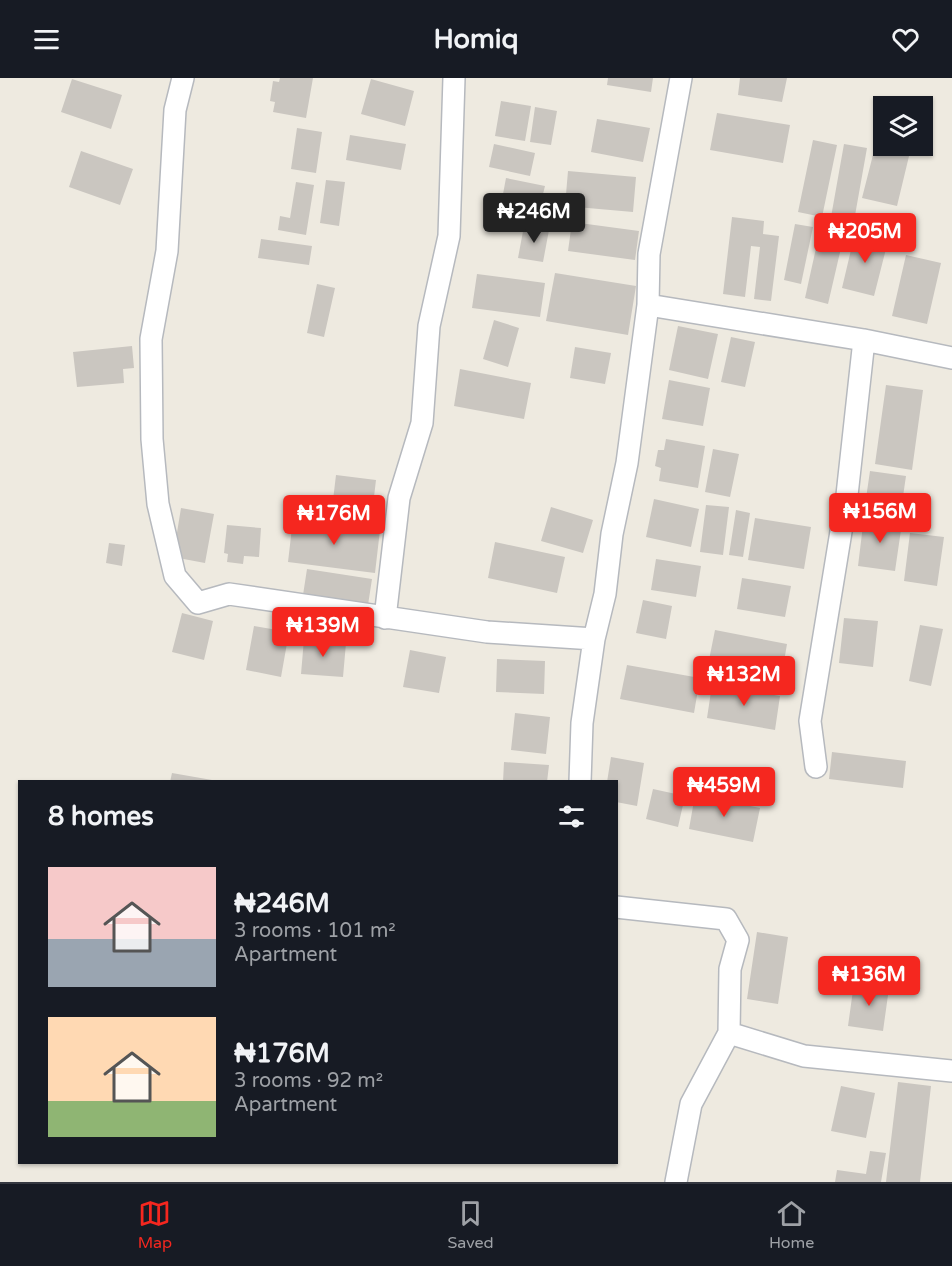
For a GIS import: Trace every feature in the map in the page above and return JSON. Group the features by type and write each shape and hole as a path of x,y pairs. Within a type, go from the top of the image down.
{"street":[{"path":"183,78 175,110 167,251 151,339 152,439 158,504 175,576 198,603 229,594 487,632 594,639"},
{"path":"385,618 399,498 422,423 429,326 449,236 454,78"},
{"path":"580,780 582,723 594,639 605,594 612,534 627,463 648,305 650,254 681,78"},
{"path":"648,305 864,340 952,358"},
{"path":"816,767 810,721 847,495 864,340"},
{"path":"618,907 726,919 738,940 730,969 729,1033 691,1104 676,1182"},
{"path":"729,1033 804,1056 952,1071"}],"building":[{"path":"280,78 313,78 306,118 273,112 275,102 270,101 273,81 279,82"},
{"path":"608,78 653,78 651,92 607,85"},
{"path":"740,78 787,78 782,102 738,95"},
{"path":"72,79 122,95 111,129 61,112"},
{"path":"371,79 414,91 405,126 361,114"},
{"path":"501,101 531,106 525,141 495,136"},
{"path":"535,107 557,111 551,145 530,142"},
{"path":"717,113 790,125 783,163 710,150"},
{"path":"597,119 650,128 643,162 591,152"},
{"path":"297,128 322,132 316,173 291,169"},
{"path":"350,135 406,144 401,170 346,160"},
{"path":"813,140 837,145 822,217 798,212"},
{"path":"494,144 535,153 530,176 489,167"},
{"path":"844,144 867,148 854,221 831,217"},
{"path":"81,151 133,169 120,205 69,187"},
{"path":"873,155 909,156 897,206 862,198"},
{"path":"568,171 636,177 633,212 565,206"},
{"path":"506,178 545,186 541,202 503,194"},
{"path":"326,180 345,182 339,226 320,223"},
{"path":"296,182 314,185 306,235 278,230 280,216 290,218"},
{"path":"732,217 764,221 763,234 779,236 771,301 754,299 760,247 751,246 745,297 723,294"},
{"path":"572,222 639,231 635,260 568,251"},
{"path":"795,224 813,227 801,284 784,280"},
{"path":"524,226 549,230 543,262 518,258"},
{"path":"820,230 844,235 828,304 805,298"},
{"path":"855,233 888,241 874,296 842,288"},
{"path":"261,239 312,246 309,265 258,258"},
{"path":"906,255 941,263 927,324 892,316"},
{"path":"555,273 636,286 628,335 546,321"},
{"path":"477,274 545,283 540,317 472,308"},
{"path":"317,284 335,288 324,337 307,333"},
{"path":"494,320 519,328 508,367 483,359"},
{"path":"678,326 718,334 708,379 669,370"},
{"path":"731,337 755,342 745,387 721,382"},
{"path":"132,346 134,368 123,369 124,383 77,387 73,352"},
{"path":"575,347 611,353 605,384 570,378"},
{"path":"460,369 531,383 524,419 454,406"},
{"path":"669,380 710,388 703,426 662,419"},
{"path":"886,385 923,390 912,470 875,464"},
{"path":"666,439 705,446 698,488 659,481 661,468 655,466 658,450 664,450"},
{"path":"713,449 739,454 730,497 705,492"},
{"path":"870,471 906,476 900,517 864,512"},
{"path":"336,475 376,480 371,522 331,517"},
{"path":"654,499 699,509 691,547 646,537"},
{"path":"706,505 729,507 723,555 700,552"},
{"path":"551,507 593,520 583,553 541,541"},
{"path":"181,508 214,514 205,563 173,557"},
{"path":"736,510 750,513 743,557 729,555"},
{"path":"864,517 902,523 895,571 858,566"},
{"path":"755,518 811,527 804,569 748,560"},
{"path":"293,519 380,530 375,573 288,562"},
{"path":"227,525 261,528 259,557 244,556 243,564 227,562 228,554 224,553"},
{"path":"910,533 944,537 937,586 904,581"},
{"path":"495,542 565,557 557,593 488,578"},
{"path":"109,543 125,545 122,566 106,563"},
{"path":"656,559 701,566 696,597 651,590"},
{"path":"307,569 372,579 368,605 303,595"},
{"path":"742,578 791,586 785,617 737,609"},
{"path":"643,600 672,606 666,639 636,633"},
{"path":"182,613 213,621 204,660 172,652"},
{"path":"844,618 878,621 873,667 839,663"},
{"path":"920,625 943,629 931,686 909,681"},
{"path":"254,626 289,632 281,677 246,670"},
{"path":"715,630 787,644 781,679 708,665"},
{"path":"304,639 346,643 343,677 301,674"},
{"path":"410,650 446,657 439,693 403,687"},
{"path":"497,659 545,661 544,694 496,692"},
{"path":"627,665 700,678 694,713 620,699"},
{"path":"712,685 780,696 775,730 707,718"},
{"path":"515,713 550,717 546,754 511,750"},
{"path":"832,752 906,761 903,788 829,779"},
{"path":"611,757 644,763 637,806 618,802 618,780 607,780"},
{"path":"504,762 549,765 547,780 503,780"},
{"path":"172,773 212,780 170,780"},
{"path":"653,789 685,796 678,827 646,819"},
{"path":"695,795 760,808 753,842 689,829"},
{"path":"757,932 788,937 778,1004 747,999"},
{"path":"854,983 889,988 883,1031 848,1026"},
{"path":"898,1082 931,1086 920,1182 886,1182"},
{"path":"841,1086 875,1093 866,1138 831,1131"},
{"path":"870,1151 886,1153 881,1182 835,1182 837,1170 866,1174"}]}
